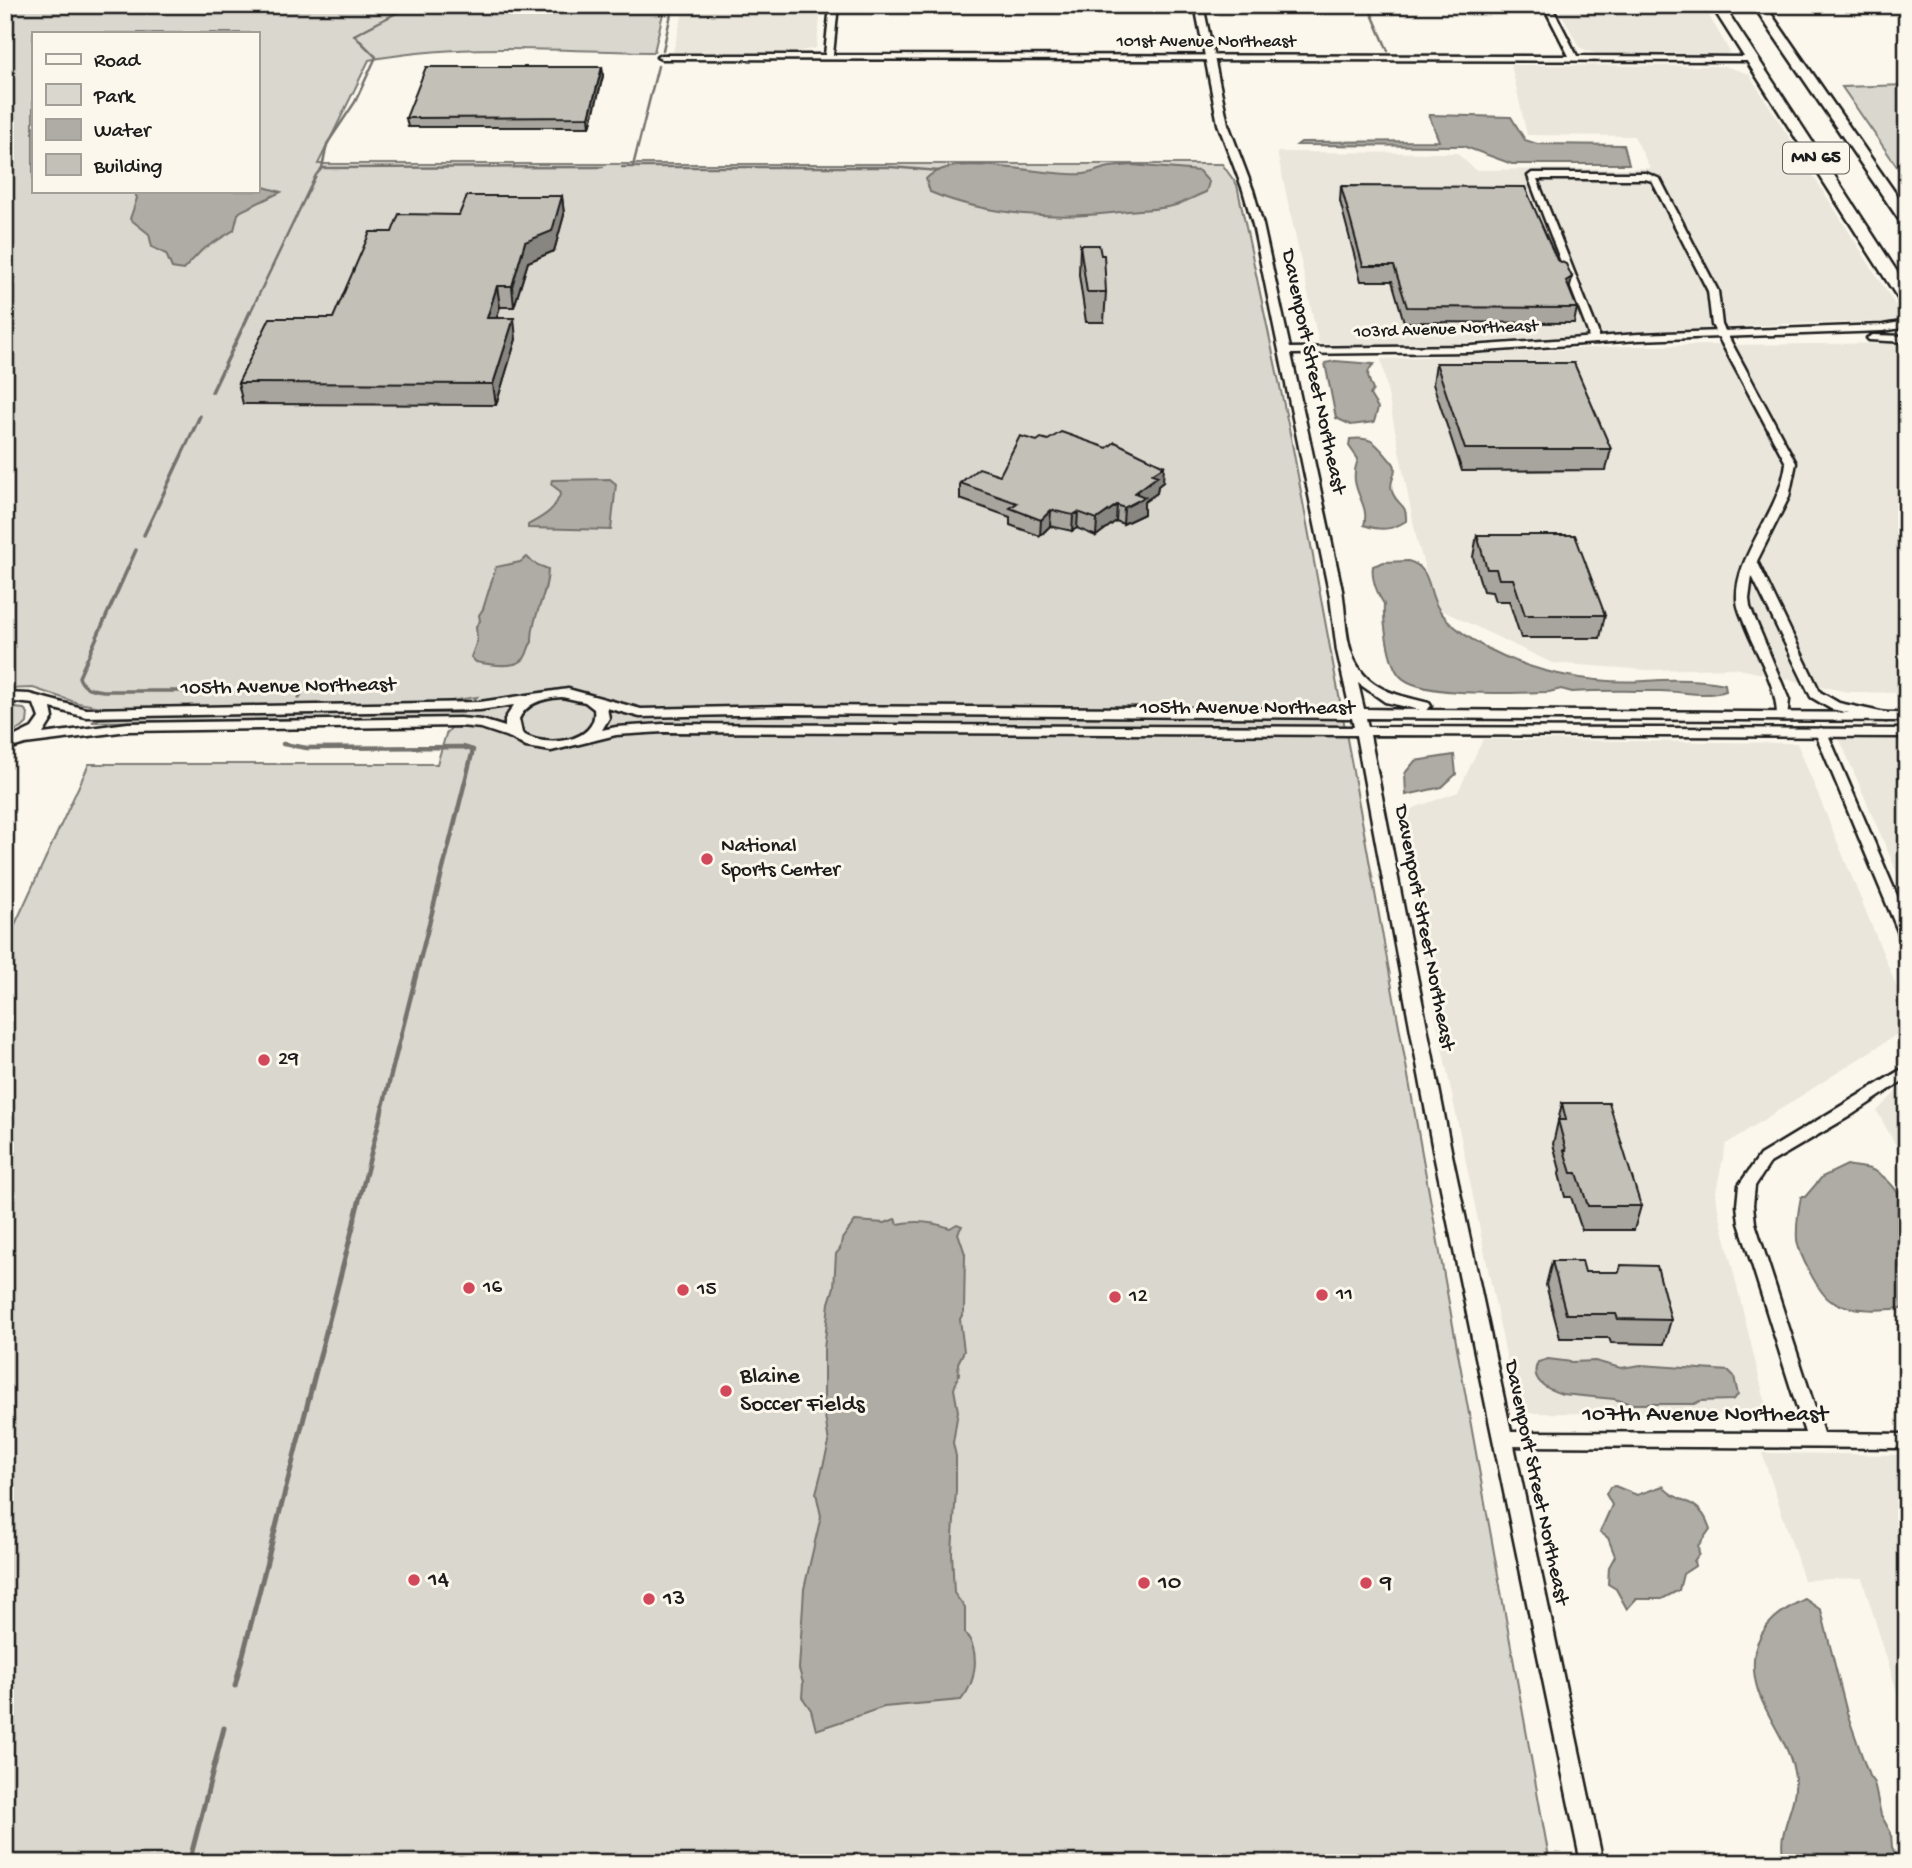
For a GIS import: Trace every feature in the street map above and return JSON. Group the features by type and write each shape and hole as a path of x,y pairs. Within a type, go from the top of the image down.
{"highway":[{"name":"MN 65","path":"1717,5 1907,300"},
{"name":"MN 65","path":"1759,5 1907,221"}],"street":[{"path":"829,57 834,5"},
{"name":"Davenport Street Northeast","path":"1199,5 1223,124 1252,202 1285,351 1337,597 1343,652 1442,1150 1592,1863"},
{"path":"1547,5 1574,59"},
{"name":"101st Avenue Northeast","path":"661,57 1752,59"},
{"path":"1594,341 1593,332 1532,176 1646,176 1656,179 1713,291 1716,320 1724,338 1791,463 1791,479 1751,561 1742,601 1783,699 1783,716"},
{"name":"103rd Avenue Northeast","path":"1724,338 1883,328 1907,324"},
{"name":"103rd Avenue Northeast","path":"1285,351 1459,350 1609,340 1907,339"},
{"path":"1751,561 1815,694 1835,706 1886,717"},
{"path":"1343,652 1367,686 1389,699 1409,705 1570,715"},
{"name":"105th Avenue Northeast","path":"5,697 29,698 86,713 480,706 568,693 640,713 798,710 1907,733"},
{"path":"514,734 510,726 511,717 517,708 537,697"},
{"path":"588,737 602,722 603,713 591,699"},
{"path":"26,740 44,724 46,709 40,702"},
{"name":"105th Avenue Northeast","path":"5,746 26,740 128,727 460,722 482,724 514,734 524,741 547,746 573,744 588,737 616,731 663,728 1358,722 1570,715 1907,717"},
{"path":"1821,732 1907,936"},
{"path":"1816,1440 1747,1223 1747,1185 1765,1159 1845,1112 1907,1071"},
{"name":"107th Avenue Northeast","path":"1503,1439 1907,1441"}],"shaded area":[{"path":"685,5 822,5 816,48 796,52 673,52"},
{"path":"1557,5 1703,5 1730,52 1723,56 1600,56 1579,47"},
{"path":"1511,65 1725,66 1749,74 1903,317 1886,322 1786,324 1389,347 1319,344 1277,152 1457,153 1475,170 1650,168 1634,136 1527,135"},
{"path":"1907,343 1907,693 1848,692 1734,668 1647,670 1552,663 1437,608 1417,541 1381,359 1629,346"},
{"path":"1483,739 1797,743 1907,1012 1907,1028 1726,1144 1715,1196 1768,1414 1518,1413 1437,1023 1397,814 1458,792"},
{"path":"1840,740 1907,740 1907,896"},
{"path":"1907,1081 1907,1166 1877,1111"},
{"path":"1762,1453 1907,1455 1907,1724 1862,1578 1804,1580"}],"green space":[{"name":"National Sports Center","path":"5,5 665,5 654,52 475,49 404,54 369,60 318,164 1222,164 1237,185 1291,438 1550,1863 5,1863 5,946 89,764 437,764 446,734 460,717 92,722 99,719 199,714 463,713 477,697 405,708 167,710 102,707 78,703 33,688 5,689"},
{"path":"1907,85 1907,181 1842,87"},
{"path":"5,707 24,709 28,713 27,723 22,728 5,734"}],"water":[{"path":"1429,115 1511,117 1525,140 1537,144 1624,145 1629,164 1512,164 1463,146 1297,145 1301,142 1439,141"},
{"path":"978,165 1084,174 1132,165 1199,171 1209,182 1206,192 1170,207 1053,216 977,207 930,192 926,179 939,170 957,166"},
{"path":"259,186 281,192 241,211 234,230 202,250 183,270 172,268 166,254 152,247 149,234 130,219 137,198 134,192 259,192"},
{"path":"1335,361 1374,364 1368,373 1373,390 1370,395 1378,408 1374,422 1351,425 1336,418 1325,363"},
{"path":"1350,439 1373,442 1393,463 1395,468 1392,490 1404,508 1406,521 1386,529 1364,525 1364,509 1355,479 1358,459 1349,446"},
{"path":"610,479 616,484 611,530 528,528 528,525 548,512 559,499 561,492 551,484 552,480"},
{"path":"527,557 533,563 548,569 532,642 526,655 516,664 509,665 476,662 471,657 477,641 476,626 480,621 479,615 496,567 520,562"},
{"path":"1408,561 1416,564 1425,574 1435,601 1448,621 1478,643 1510,659 1547,671 1586,679 1626,682 1705,681 1725,684 1726,691 1701,694 1660,691 1572,692 1561,689 1549,692 1471,693 1428,688 1411,683 1400,676 1392,662 1385,631 1384,604 1373,576 1373,566 1384,562"},
{"path":"1454,755 1456,774 1442,787 1406,795 1405,773 1415,761"},
{"path":"1847,1165 1870,1169 1882,1176 1893,1186 1907,1211 1907,1307 1869,1310 1831,1301 1815,1282 1801,1254 1797,1234 1801,1197 1805,1197 1822,1177"},
{"path":"895,1219 898,1224 918,1222 950,1228 957,1224 962,1226 958,1233 965,1254 964,1312 960,1319 964,1351 958,1363 959,1374 954,1389 958,1411 953,1443 956,1456 956,1490 952,1552 954,1593 965,1608 965,1633 973,1649 975,1667 970,1685 961,1700 884,1707 816,1730 811,1710 802,1697 803,1683 799,1669 804,1589 821,1516 816,1493 829,1443 824,1409 824,1349 829,1303 834,1287 836,1254 842,1239 855,1221 885,1223"},
{"path":"1548,1359 1595,1361 1621,1368 1641,1365 1729,1371 1734,1376 1738,1395 1732,1400 1700,1401 1694,1404 1631,1404 1614,1399 1562,1394 1537,1379 1538,1362"},
{"path":"1615,1486 1637,1495 1663,1486 1671,1494 1698,1508 1705,1516 1710,1529 1698,1546 1699,1554 1694,1561 1695,1566 1683,1574 1679,1590 1662,1599 1636,1599 1627,1609 1616,1589 1608,1584 1609,1567 1615,1556 1608,1538 1600,1532 1612,1505 1606,1494 1610,1487"},
{"path":"1805,1599 1821,1610 1847,1713 1869,1776 1874,1783 1881,1815 1891,1833 1892,1847 1899,1863 1783,1863 1782,1839 1793,1800 1795,1778 1785,1745 1757,1686 1755,1651 1767,1626 1788,1608"}],"building":[{"path":"426,67 602,67 589,117 406,118"},
{"path":"1341,186 1525,187 1557,260 1566,264 1572,277 1566,281 1577,308 1407,307 1394,266 1363,266"},
{"path":"467,196 562,196 552,231 525,242 512,286 497,286 487,318 514,318 493,384 238,383 270,318 333,318 370,232 392,232 399,214 459,215"},
{"path":"1080,245 1099,245 1101,255 1104,255 1106,292 1087,292"},
{"path":"1436,363 1574,363 1611,449 1465,449"},
{"path":"1061,432 1107,448 1115,442 1164,466 1152,474 1158,476 1135,493 1145,497 1124,508 1117,505 1097,519 1078,512 1073,515 1051,510 1041,520 1010,508 1017,503 960,483 979,468 1000,475 1020,436 1037,441 1041,438 1048,440"},
{"path":"1477,535 1575,535 1605,615 1525,615 1513,579 1499,579 1496,569 1487,569"},
{"path":"1562,1103 1609,1103 1641,1206 1588,1206 1577,1173 1571,1173 1564,1150 1558,1120 1566,1120"},
{"path":"1552,1261 1582,1261 1585,1272 1619,1272 1621,1265 1657,1266 1671,1320 1618,1319 1616,1314 1566,1314"}],"waterway":[{"path":"322,168 327,144 355,102 376,57 354,35 412,5"},
{"path":"663,50 673,5"},
{"path":"1368,5 1388,51"},
{"path":"633,166 658,66"},
{"path":"322,168 603,167"},
{"path":"622,167 891,167 939,171"},
{"path":"250,313 316,175 322,168"},
{"path":"212,392 250,312"},
{"path":"144,535 200,416"},
{"path":"136,550 79,677 83,684 88,688 103,691 302,691 299,698"},
{"path":"283,744 307,748 463,747 473,750 354,1221"},
{"path":"235,1686 355,1219"},
{"path":"189,1863 224,1728"}],"place":[{"name":"National Sports Center","path":"707,859"},
{"name":"29","path":"264,1060"},
{"name":"16","path":"469,1288"},
{"name":"15","path":"683,1290"},
{"name":"11","path":"1322,1295"},
{"name":"12","path":"1115,1297"},
{"name":"Blaine Soccer Fields","path":"726,1391"},
{"name":"14","path":"414,1580"},
{"name":"10","path":"1144,1583"},
{"name":"9","path":"1366,1583"},
{"name":"13","path":"649,1599"}]}
